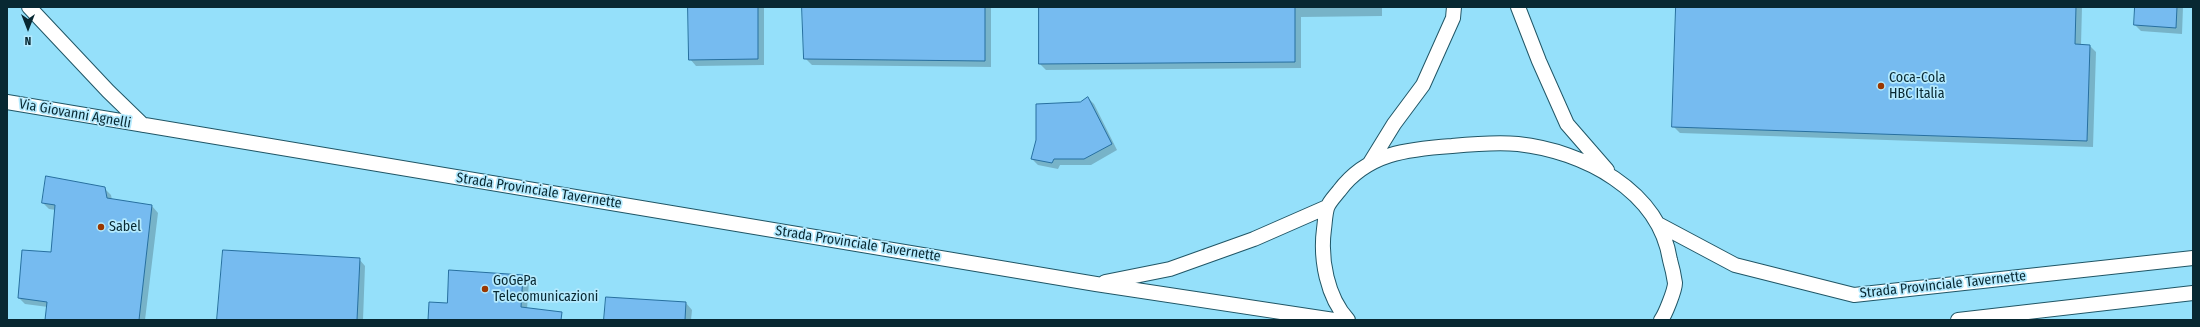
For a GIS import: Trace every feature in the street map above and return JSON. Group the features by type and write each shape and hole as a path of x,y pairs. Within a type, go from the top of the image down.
{"street":[{"path":"29,7 108,91 143,125"},
{"path":"1370,162 1394,124 1423,84 1453,18 1454,7"},
{"path":"1518,7 1539,62 1567,124 1610,174 1635,195 1658,224 1668,243 1675,285 1661,320"},
{"name":"Via Giovanni Agnelli","path":"7,102 143,125"},
{"name":"Strada Provinciale Tavernette","path":"143,125 1096,284 1334,320"},
{"path":"1348,320 1341,312 1327,281 1323,238 1327,207 1347,180 1370,162 1386,155 1421,148 1472,144 1518,144 1570,156 1610,174"},
{"name":"Strada Provinciale Tavernette","path":"1096,284 1170,269 1254,239 1327,207"},
{"name":"Strada Provinciale Tavernette","path":"1658,224 1735,265 1854,295 2193,258"},
{"path":"1958,320 2193,293"}],"building":[{"path":"688,7 758,7 758,59 689,60"},
{"path":"802,7 985,7 985,61 804,59"},
{"path":"1039,7 1295,7 1295,62 1039,64"},
{"name":"Coca-Cola HBC Italia","path":"1676,7 2076,7 2075,44 2090,45 2087,141 1672,127"},
{"path":"2135,7 2177,7 2176,28 2134,25"},
{"path":"1088,97 1112,144 1084,159 1054,159 1052,163 1031,159 1036,140 1036,104 1080,102"},
{"name":"Sabel","path":"46,176 105,187 107,198 152,205 139,320 45,320 47,302 18,298 22,250 51,252 55,205 42,203"},
{"path":"223,250 360,258 357,320 217,320"},
{"name":"GoGePa Telecomunicazioni","path":"449,270 523,275 521,307 562,312 561,320 428,320 429,302 447,303"},
{"path":"606,297 686,302 685,320 604,320"}],"place":[{"name":"Coca-Cola HBC Italia","path":"1881,86"},
{"name":"Sabel","path":"101,227"},
{"name":"GoGePa Telecomunicazioni","path":"485,289"}]}
